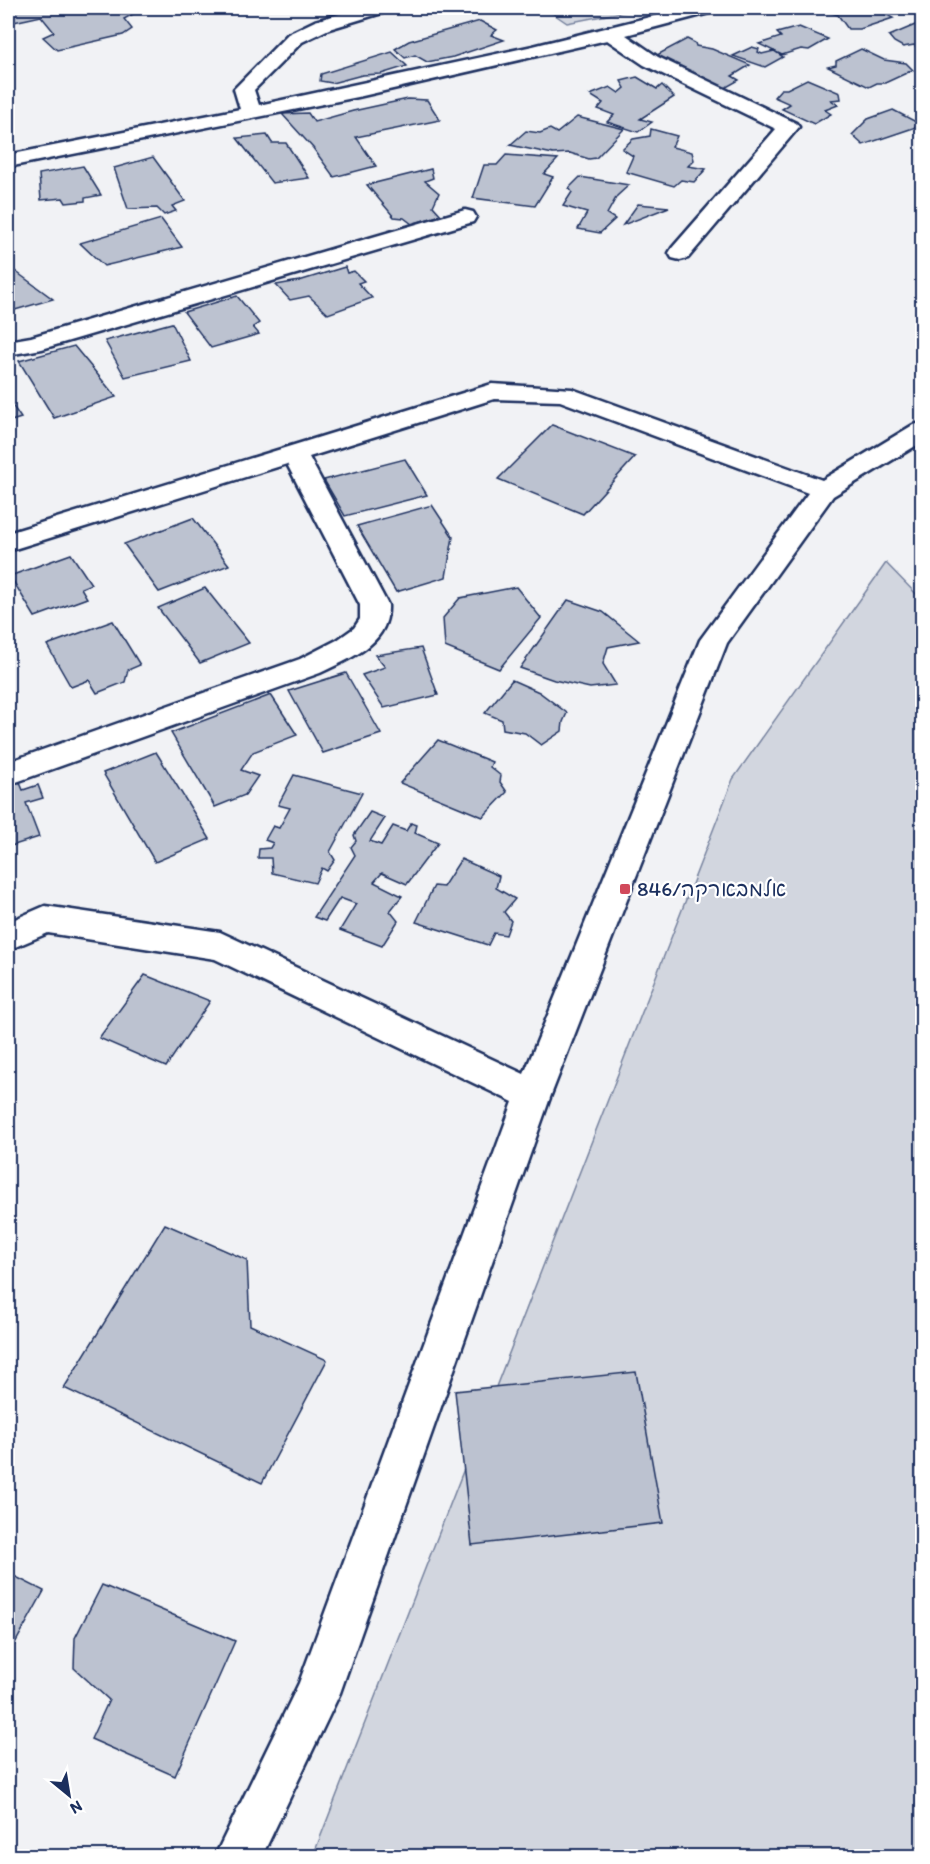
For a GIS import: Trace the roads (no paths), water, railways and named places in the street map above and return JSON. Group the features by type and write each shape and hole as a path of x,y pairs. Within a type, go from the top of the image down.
{"street":[{"path":"250,112 244,89 295,38 322,25 378,8"},
{"path":"8,161 414,79 706,8"},
{"path":"610,33 651,61 789,127 680,253"},
{"path":"8,348 34,344 465,217"},
{"path":"8,543 492,391 563,394 824,490"},
{"path":"238,1857 318,1693 532,1095 714,640 824,490 922,431"},
{"path":"8,774 310,666 345,648 366,633 374,618 374,605 294,453"},
{"path":"8,937 45,920 220,946 532,1095"}],"place":[{"name":"אלמבארקה/846","path":"625,889"}]}
